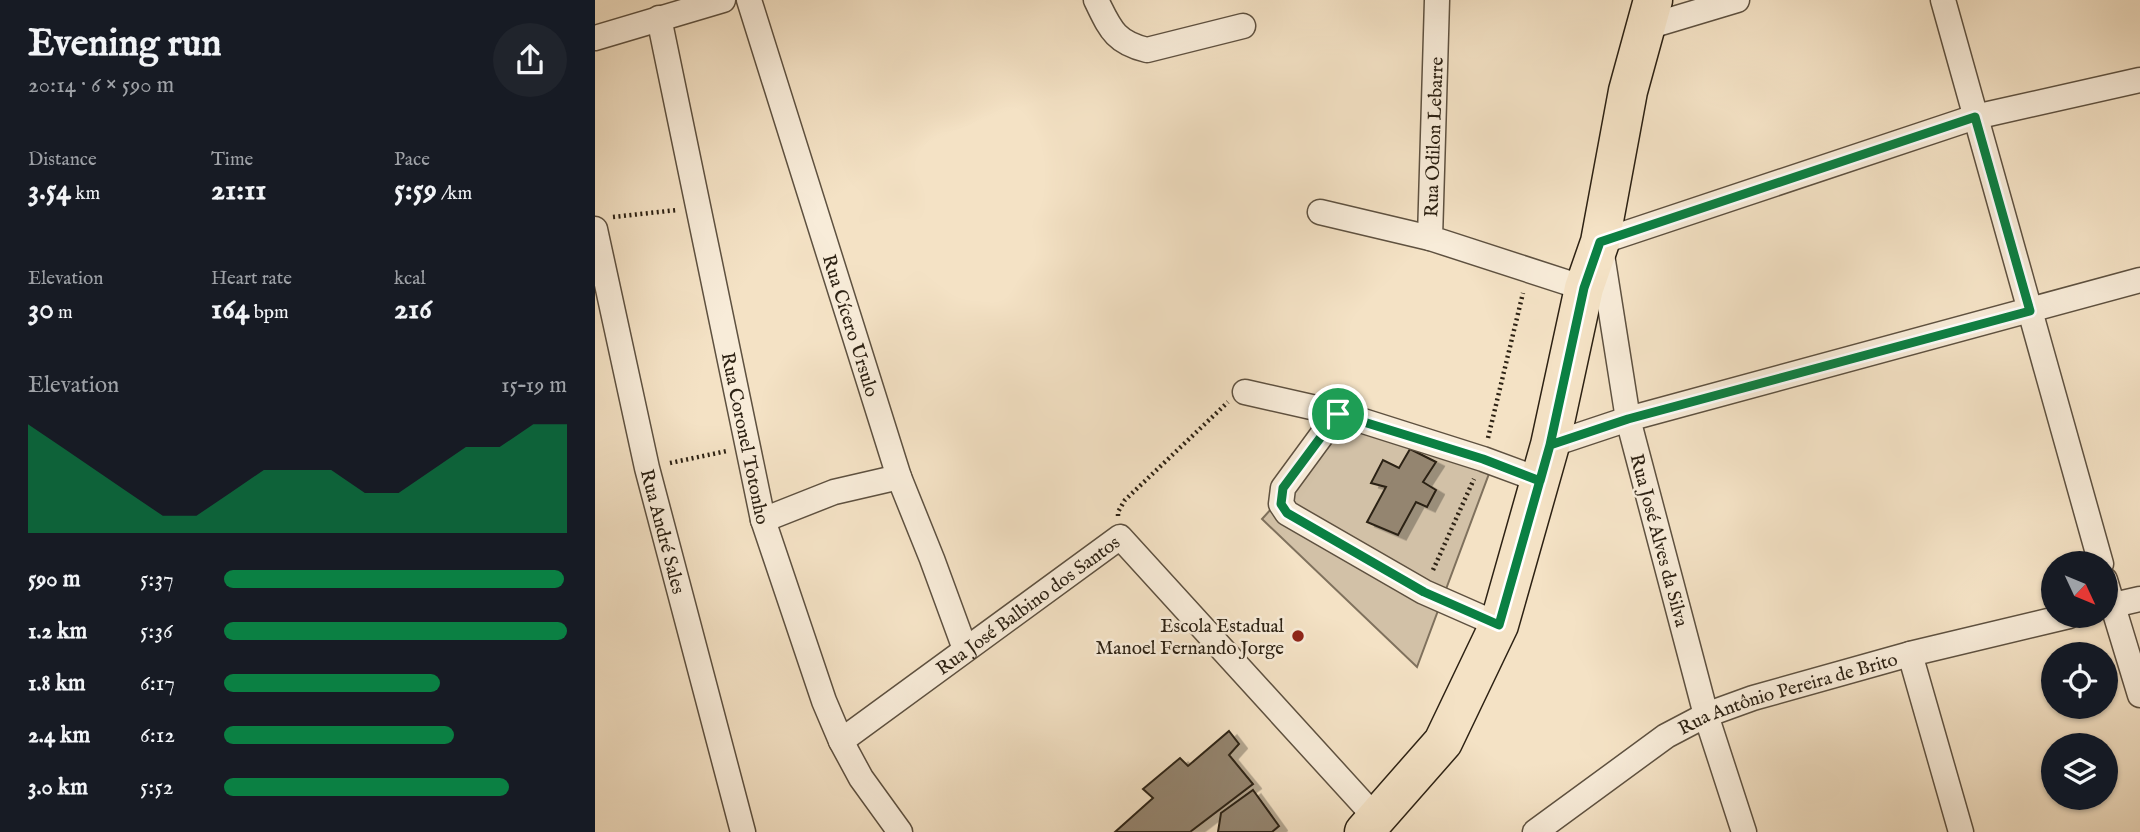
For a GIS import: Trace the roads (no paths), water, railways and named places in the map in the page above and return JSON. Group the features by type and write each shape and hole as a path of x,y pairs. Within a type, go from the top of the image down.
{"main road":[{"path":"1371,825 1443,742 1499,625 1545,463 1584,288 1600,242 1628,91 1650,13"}],"street":[{"path":"595,38 723,0"},
{"name":"Rua Cícero Ursulo","path":"749,0 899,477 965,649"},
{"path":"1096,0 1112,32 1131,46 1147,50 1243,26"},
{"name":"Rua Odilon Lebarre","path":"1437,0 1430,238 1584,288"},
{"path":"1650,13 1737,0"},
{"path":"1943,0 2097,551"},
{"name":"Rua Coronel Totonho","path":"659,18 763,520 824,701 841,741 861,778 900,832"},
{"path":"1600,242 1975,117 2140,80"},
{"path":"1320,212 1430,238"},
{"name":"Rua André Sales","path":"599,235 647,468 743,832"},
{"name":"Rua José Alves da Silva","path":"1600,242 1628,419 1706,715 1744,832"},
{"path":"1245,392 1338,414 1483,459 1545,463 1628,419 2140,280"},
{"path":"1338,414 1283,488 1281,504 1287,513 1424,592 1499,625"},
{"path":"763,520 834,492 899,477"},
{"name":"Rua José Balbino dos Santos","path":"841,741 1120,537 1371,825"},
{"path":"2118,604 2140,599"},
{"name":"Rua Antônio Pereira de Brito","path":"1535,832 1665,736 1706,715 1753,698 1910,654 2041,623"},
{"path":"2117,628 2140,695"},
{"path":"1910,654 1961,832"}],"place":[{"name":"Escola Estadual Manoel Fernando Jorge","path":"1298,636"}]}
